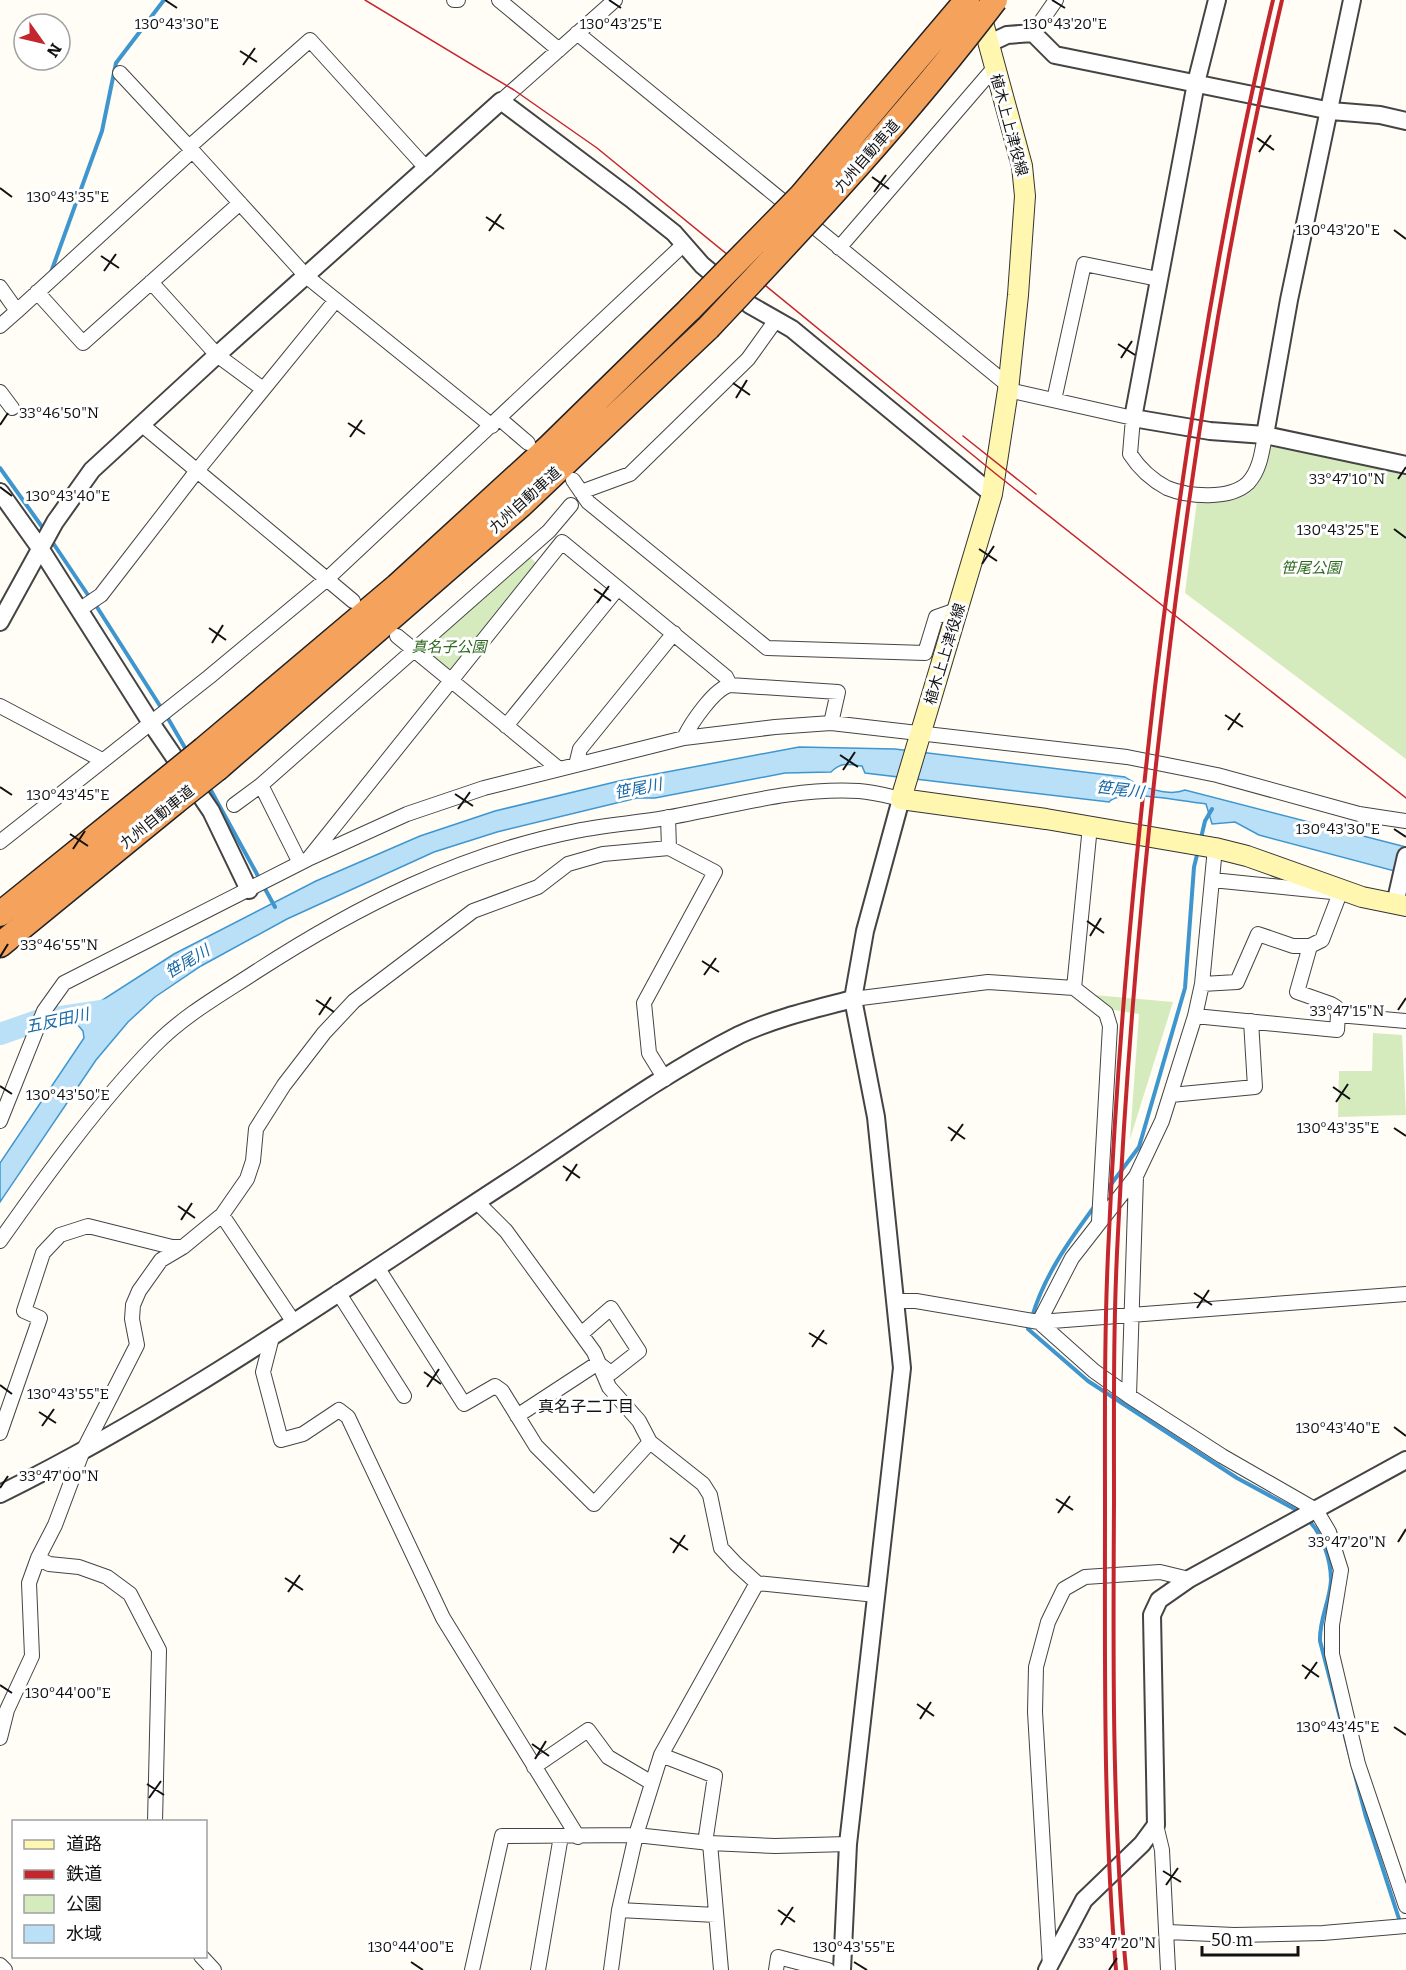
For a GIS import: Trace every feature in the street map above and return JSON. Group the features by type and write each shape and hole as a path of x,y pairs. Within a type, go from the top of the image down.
{"highway":[{"name":"九州自動車道","path":"211,758 550,446 690,309 801,196 967,0"},
{"name":"九州自動車道","path":"0,945 168,793 521,505 708,328 818,212 892,127 995,0"},
{"name":"九州自動車道","path":"0,914 168,793"}],"main road":[{"name":"植木上上津役線","path":"902,795 992,494 1009,388 1025,196 1022,166 977,0"},
{"path":"902,795 1215,848 1247,856 1348,894 1399,900"}],"street":[{"path":"499,0 559,50"},
{"path":"0,622 55,522 93,470 217,355 615,0"},
{"path":"1033,33 1056,0"},
{"path":"1217,0 1196,83 1158,279 1133,418 1130,453 1150,476 1178,492 1233,493 1248,482 1260,464 1289,300 1352,0"},
{"path":"577,33 1009,388 1133,418 1210,431 1265,435 1406,465"},
{"path":"988,44 1007,35 1033,33 1055,55 1330,111 1380,115 1406,121"},
{"path":"0,326 310,40 427,169"},
{"path":"839,248 994,68"},
{"path":"120,73 306,276 496,422 528,443"},
{"path":"501,101 674,233 683,245 750,305 792,329 992,494"},
{"path":"37,292 83,343 240,203"},
{"path":"0,842 174,705 327,579 683,245"},
{"path":"1054,400 1084,264 1158,279"},
{"path":"151,282 217,355 263,389"},
{"path":"0,287 17,311"},
{"path":"89,604 336,300"},
{"path":"581,492 630,474 748,359 776,320"},
{"path":"0,392 12,408"},
{"path":"141,424 353,601"},
{"path":"573,480 588,502 767,648 925,652 936,617 959,609"},
{"path":"0,492 89,604 155,720 259,884"},
{"path":"234,805 261,786 413,649 549,531 572,505"},
{"path":"549,531 674,633 726,677 730,684"},
{"path":"304,861 562,542"},
{"path":"506,726 618,588"},
{"path":"576,765 580,749 674,633"},
{"path":"397,636 559,769"},
{"path":"684,738 722,687 730,684 838,692 831,723"},
{"path":"0,706 102,760"},
{"path":"0,1121 44,1011 64,983 304,861 407,814 484,788 684,738 775,726 831,723 919,737 1180,765 1317,804 1406,821"},
{"path":"261,786 304,861"},
{"path":"0,1241 118,1086 155,1045 187,1017 282,955 376,900 452,867 514,846 576,831 668,817 757,799 860,791 902,795 865,931 853,999 876,1117 897,1301 902,1368 848,1844 842,1970"},
{"path":"668,817 669,848"},
{"path":"1074,988 1090,826"},
{"path":"0,1738 7,1710 32,1656 29,1583 38,1558 55,1525 82,1453 137,1345 132,1319 133,1305 139,1291 161,1260 183,1247 222,1215 247,1179 253,1161 256,1129 284,1085 324,1032 354,1002 473,911 538,887 568,864 603,854 669,848 715,872 644,1003 649,1053 665,1079"},
{"path":"1039,1322 1067,1266 1099,1221 1136,1176 1152,1145 1171,1095 1195,1016 1202,984 1215,848"},
{"path":"1399,900 1406,856"},
{"path":"1202,984 1237,982 1258,934 1293,946 1310,946 1323,940 1348,894 1212,880"},
{"path":"1195,1016 1337,1030 1336,1007 1297,992 1310,946"},
{"path":"0,1494 82,1453 272,1337 293,1321 665,1079 740,1035 797,1014 853,999 988,982 1074,988 1106,1013 1110,1026 1099,1221"},
{"path":"1338,1015 1406,1021"},
{"path":"1171,1095 1255,1087 1251,1022"},
{"path":"1130,1396 1136,1176"},
{"path":"477,1202 506,1231 581,1334 609,1387 639,1421 650,1442 703,1484 710,1495 721,1548 757,1583 876,1595"},
{"path":"222,1215 293,1321"},
{"path":"0,1433 40,1318 24,1311 30,1297 35,1271 43,1253 51,1243 60,1235 87,1226 172,1247 183,1247"},
{"path":"377,1267 464,1404 495,1386 502,1391 536,1446 594,1504 650,1442"},
{"path":"338,1292 404,1396"},
{"path":"897,1301 916,1301 1039,1322 1406,1294"},
{"path":"581,1334 611,1308 639,1352 611,1373 598,1363"},
{"path":"1039,1322 1094,1371 1130,1396 1222,1456 1316,1510 1329,1532 1341,1570 1332,1625 1332,1654 1358,1764 1406,1906"},
{"path":"272,1337 263,1372 280,1440 303,1434 339,1410 348,1417 443,1618 578,1837"},
{"path":"517,1416 598,1363"},
{"path":"1168,1970 1168,1932 1162,1850 1156,1825 1152,1615 1159,1600 1189,1579 1406,1460"},
{"path":"38,1558 49,1564 79,1567 107,1577 130,1594 159,1650 155,1820"},
{"path":"1049,1968 1035,1712 1036,1667 1048,1622 1064,1589 1085,1577 1160,1572 1189,1579"},
{"path":"611,1970 619,1910 636,1835 661,1755 757,1583"},
{"path":"534,1767 588,1730 608,1757 652,1783"},
{"path":"661,1755 715,1776 707,1843 721,1970"},
{"path":"1049,1968 1084,1900 1142,1844 1156,1825"},
{"path":"472,1970 502,1836 636,1835 707,1843 775,1846 848,1844"},
{"path":"538,1970 561,1836"},
{"path":"619,1910 716,1916"},
{"path":"1168,1932 1234,1935 1323,1933 1406,1926"},
{"path":"776,1970 778,1957 828,1970"},
{"path":"203,1958 214,1970"},
{"path":"0,1965 5,1970"}],"green space":[{"name":"笹尾公園","path":"1270,446 1406,474 1406,759 1185,593 1197,501 1239,498 1256,487 1262,477"},
{"name":"真名子公園","path":"529,556 538,565 451,671 423,648"},
{"path":"1094,995 1173,1002 1130,1139 1139,1014 1108,1009"},
{"path":"1373,1033 1402,1035 1406,1115 1338,1117 1339,1071 1372,1071"}],"water":[{"name":"笹尾川","path":"799,747 895,749 1125,777 1162,792 1185,790 1406,847 1406,874 1259,835 1235,822 1212,824 1206,804 1140,796 1116,798 1109,802 865,773 862,766 845,764 831,772 785,773 655,798 637,798 497,832 434,852 287,919 201,966 155,997 128,1022 96,1060 0,1202 0,1163 84,1038 83,1031 77,1024 93,1006 174,954 316,881 420,836 495,811 619,781"}],"waterway":[{"path":"50,275 102,131 116,63 164,0"},
{"path":"0,468 45,531"},
{"path":"51,540 90,598"},
{"path":"95,604 162,709"},
{"path":"166,715 188,753"},
{"path":"208,785 275,907"},
{"path":"1201,838 1205,821 1212,809"},
{"path":"1106,1191 1139,1147 1185,988 1194,867 1198,851"},
{"name":"五反田川","path":"0,1034 40,1020 115,1009"},
{"path":"1032,1317 1050,1273 1094,1207"},
{"path":"1029,1324 1028,1329 1088,1381 1237,1478 1300,1512"},
{"path":"1308,1520 1318,1532 1331,1572 1320,1641 1366,1817 1400,1922"}],"tram line":[{"path":"365,0 514,90 597,148 996,474 1406,798"},
{"path":"963,436 1036,494"}],"railway":[{"path":"1116,1970 1109,1856 1106,1741 1105,1372 1112,1164 1122,1028 1147,755 1190,428 1219,256 1273,0"},
{"path":"1126,1970 1121,1912 1114,1736 1114,1368 1118,1233 1131,1028 1157,755 1187,514 1229,256 1282,0"}],"district":[{"name":"真名子二丁目","path":"586,1406"}]}
